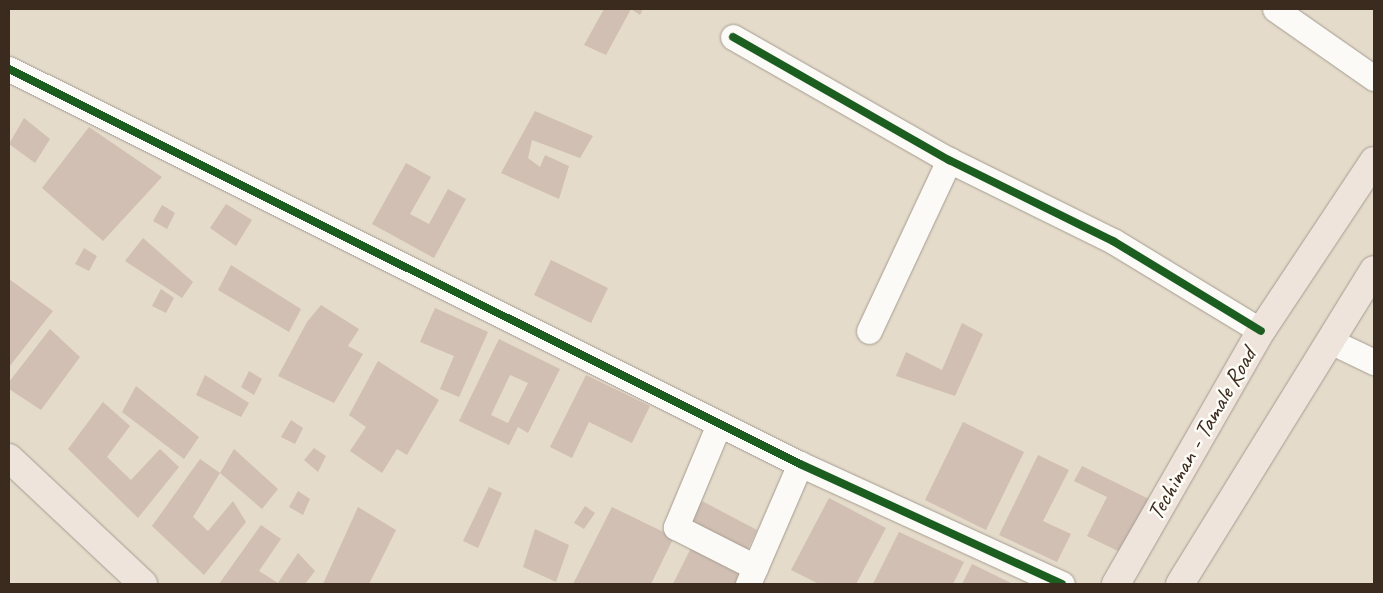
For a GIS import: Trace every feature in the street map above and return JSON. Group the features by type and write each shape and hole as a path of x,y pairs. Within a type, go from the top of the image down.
{"main road":[{"name":"Techiman - Tamale Road","path":"1116,584 1261,332 1374,161"},
{"path":"1180,584 1374,270"},
{"path":"9,458 143,584"}],"street":[{"path":"1275,9 1374,78"},
{"path":"733,37 949,160 1113,241 1261,332"},
{"path":"9,69 800,464 1062,584"},
{"path":"869,331 949,160"},
{"path":"1330,341 1374,362"},
{"path":"719,424 676,527 752,576 800,464"}],"building":[{"path":"604,9 631,9 606,55 584,45"},
{"path":"631,9 643,9 640,15"},
{"path":"535,111 593,136 580,158 532,140 528,158 540,167 545,155 569,166 559,199 501,173"},
{"path":"24,118 50,139 35,163 9,144"},
{"path":"89,127 162,177 103,241 42,188"},
{"path":"406,163 431,177 410,214 429,224 448,189 466,199 434,258 372,224"},
{"path":"226,204 252,220 236,246 210,228"},
{"path":"162,205 175,213 167,229 153,221"},
{"path":"143,238 193,282 182,298 125,261"},
{"path":"84,248 97,256 89,271 75,264"},
{"path":"551,260 608,288 591,323 534,295"},
{"path":"231,265 301,309 289,332 218,290"},
{"path":"9,279 53,311 9,367"},
{"path":"161,289 174,298 166,313 152,306"},
{"path":"321,305 359,329 348,346 363,354 334,403 278,376 307,322"},
{"path":"435,308 488,332 459,397 440,389 454,356 420,342"},
{"path":"962,323 983,334 955,396 896,376 906,352 942,370"},
{"path":"50,329 80,357 41,410 9,389 9,382"},
{"path":"499,339 560,369 528,433 518,427 509,445 459,421","holes":["510,375 528,383 508,423 491,415"]},
{"path":"378,361 439,400 407,455 397,449 382,473 350,451 366,427 349,415"},
{"path":"249,371 262,379 254,395 241,387"},
{"path":"205,375 249,403 241,417 196,395"},
{"path":"586,375 650,406 632,443 589,422 572,458 550,447"},
{"path":"136,386 199,437 184,459 122,412"},
{"path":"103,402 130,426 107,457 131,480 160,449 179,467 138,518 68,449"},
{"path":"291,420 303,428 295,444 281,437"},
{"path":"963,422 1024,452 986,530 925,500"},
{"path":"314,448 326,456 318,472 304,460"},
{"path":"234,449 278,489 262,509 220,473"},
{"path":"1038,455 1069,470 1043,521 1071,534 1057,562 999,535"},
{"path":"200,459 220,473 193,517 208,531 233,501 246,522 204,575 152,526"},
{"path":"1082,466 1149,499 1122,553 1087,536 1107,497 1074,481"},
{"path":"489,487 502,493 478,548 463,541"},
{"path":"298,491 310,499 303,515 289,507"},
{"path":"829,498 886,528 856,584 819,584 791,570"},
{"path":"702,501 757,530 745,555 689,526"},
{"path":"585,506 595,513 584,529 574,523"},
{"path":"358,507 396,530 369,584 323,584"},
{"path":"612,507 674,537 651,584 573,584"},
{"path":"261,525 281,539 259,571 278,583 298,553 315,571 305,584 219,584"},
{"path":"535,529 569,545 556,582 523,567"},
{"path":"899,532 964,562 953,584 873,584"},
{"path":"692,546 744,572 737,584 673,584"},
{"path":"972,564 1013,584 962,584"}],"cycle path":[{"path":"733,37 949,160 1113,241 1261,331"},
{"path":"9,69 800,464 1062,584"}]}
